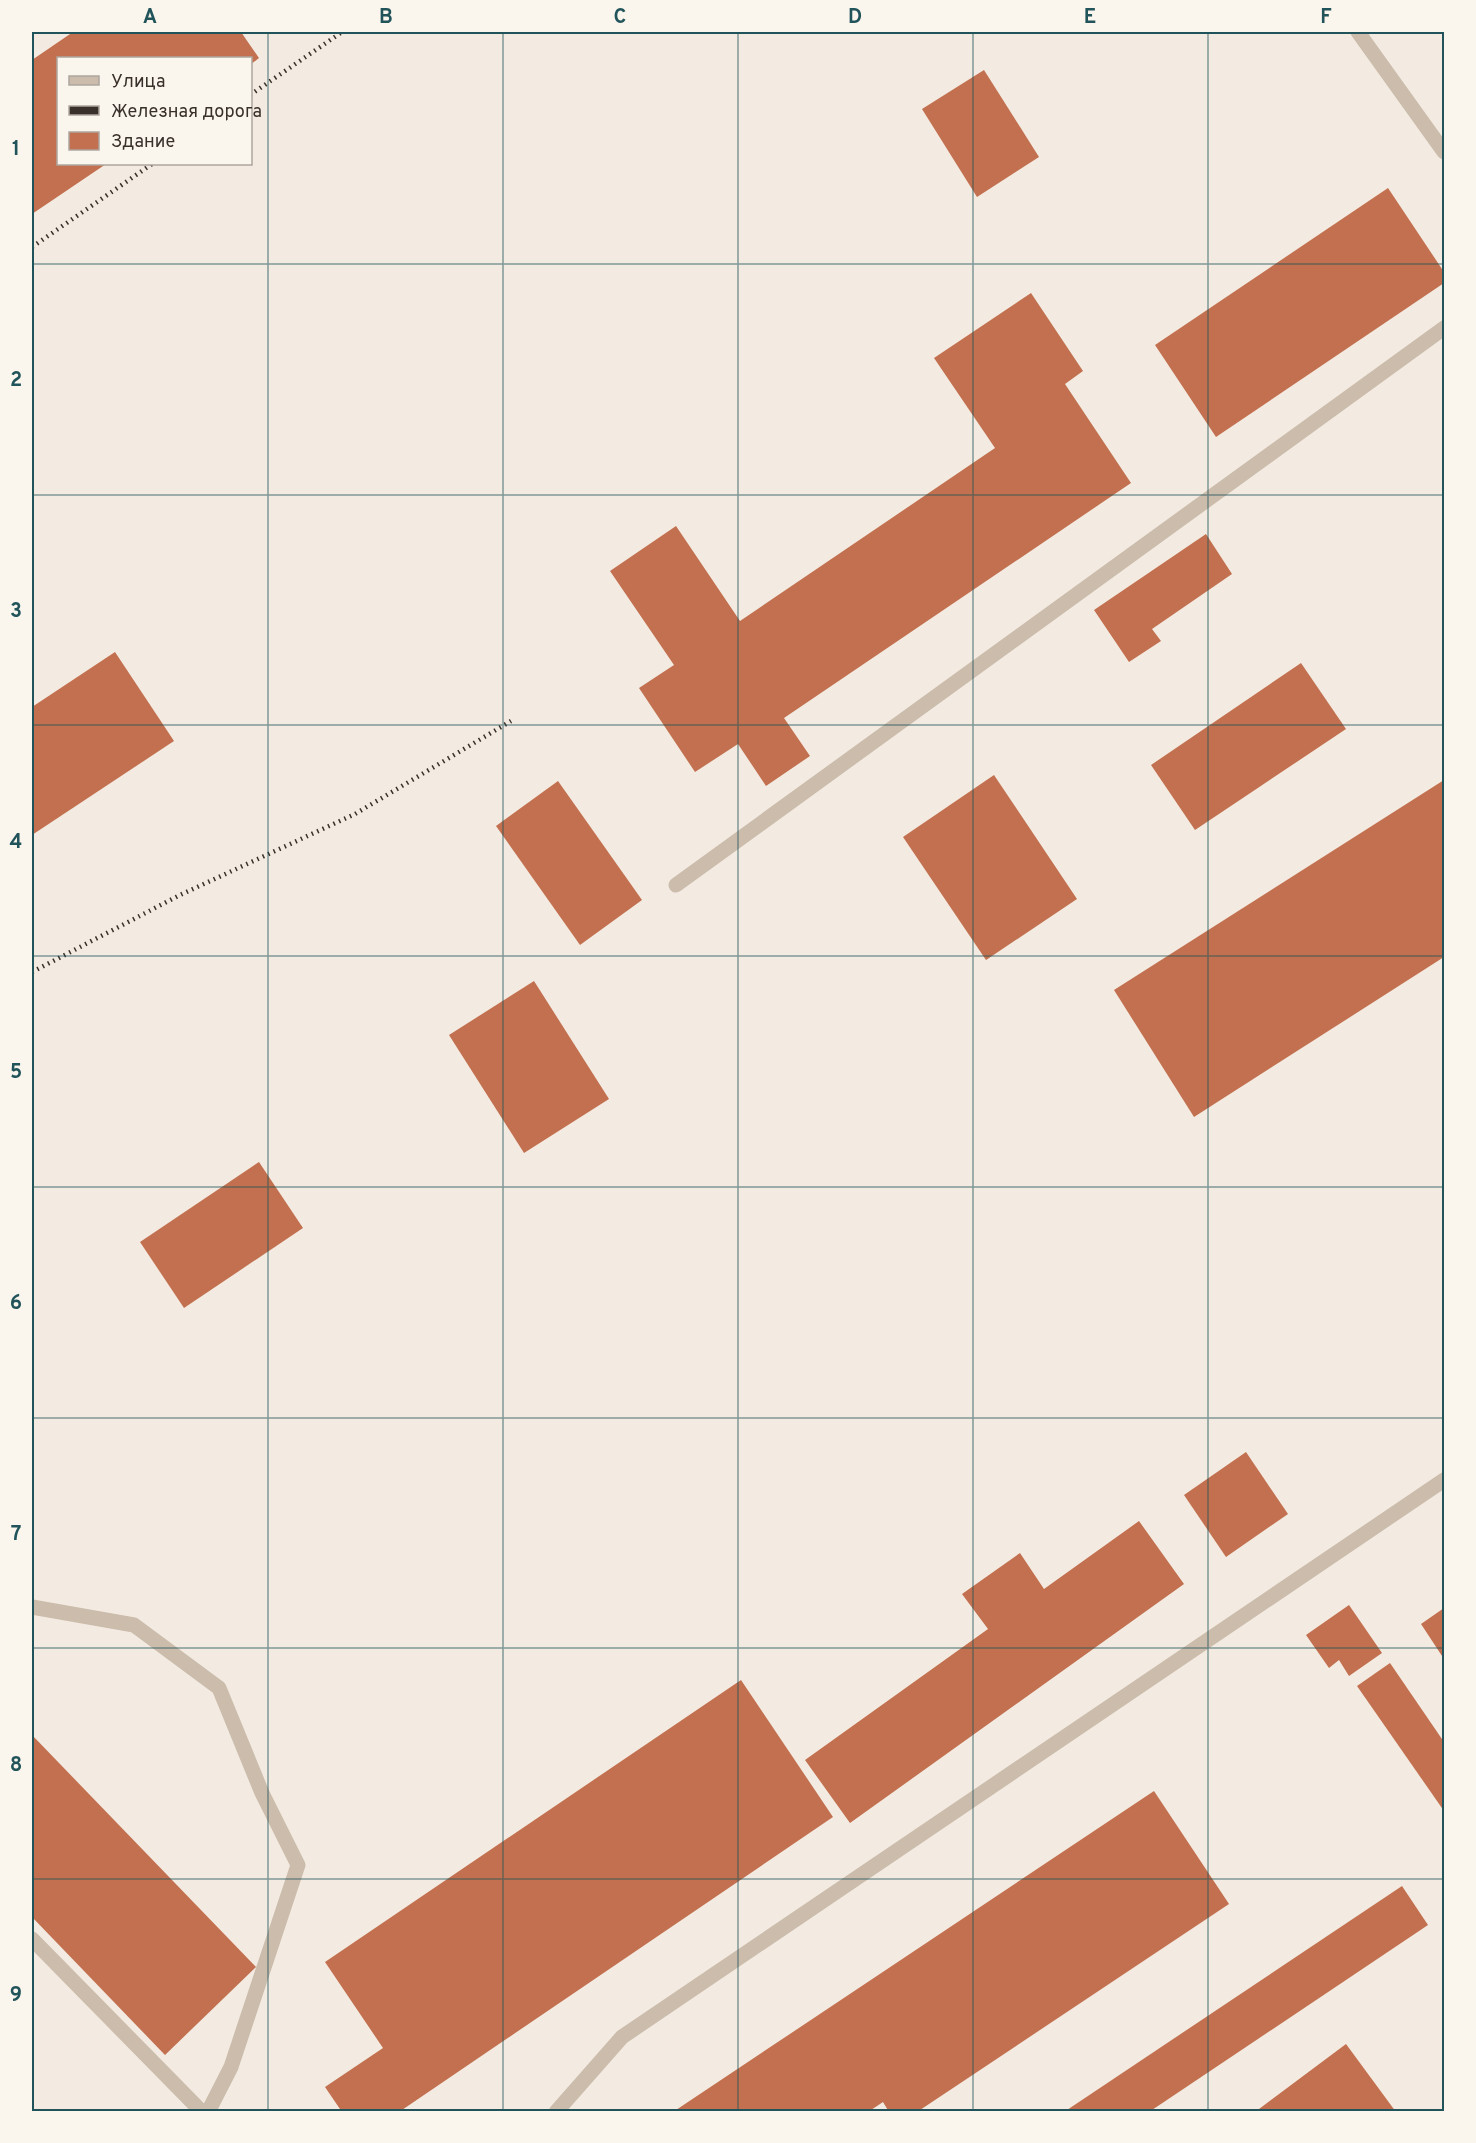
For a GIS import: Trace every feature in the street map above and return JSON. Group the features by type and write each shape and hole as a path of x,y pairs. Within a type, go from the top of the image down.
{"street":[{"path":"1358,32 1444,152"},
{"path":"676,885 1444,328"},
{"path":"559,2111 622,2037 1444,1479"},
{"path":"32,1607 134,1625 219,1688 262,1793 298,1866 231,2067 208,2112"},
{"path":"32,1939 202,2112"}],"building":[{"path":"73,32 241,32 259,58 252,63 252,57 57,57 57,165 105,165 32,214 32,60"},
{"path":"984,70 1039,157 977,197 922,109"},
{"path":"1388,188 1444,272 1444,283 1216,437 1155,345"},
{"path":"1031,293 1083,371 1065,384 1131,483 784,718 810,756 766,786 738,744 695,772 639,688 674,665 610,571 676,526 740,621 995,448 934,358"},
{"path":"1206,534 1232,574 1152,629 1161,641 1129,662 1094,610"},
{"path":"115,652 174,741 32,835 32,707"},
{"path":"1301,663 1346,729 1195,830 1151,765"},
{"path":"994,775 1077,899 986,960 903,837"},
{"path":"1444,780 1444,957 1194,1117 1114,990"},
{"path":"558,781 642,900 580,945 496,826"},
{"path":"534,981 609,1099 524,1153 449,1035"},
{"path":"259,1162 303,1228 184,1308 140,1242"},
{"path":"1246,1452 1288,1514 1226,1557 1184,1495"},
{"path":"1139,1521 1184,1584 850,1823 805,1760 988,1629 962,1594 1020,1553 1044,1589"},
{"path":"1349,1605 1382,1653 1349,1676 1339,1660 1329,1668 1306,1635"},
{"path":"1444,1608 1444,1659 1421,1624"},
{"path":"1390,1663 1444,1742 1444,1811 1357,1686"},
{"path":"741,1680 833,1817 399,2112 342,2112 325,2087 383,2048 325,1962"},
{"path":"32,1735 256,1967 165,2055 32,1917"},
{"path":"1154,1791 1229,1904 917,2112 889,2112 883,2102 868,2112 673,2112"},
{"path":"1402,1886 1428,1925 1149,2112 1064,2112"},
{"path":"1346,2044 1396,2112 1255,2112"}],"railway":[{"path":"252,94 342,32"},
{"path":"32,247 151,165"},
{"path":"32,972 180,895 355,814 511,721"}]}
